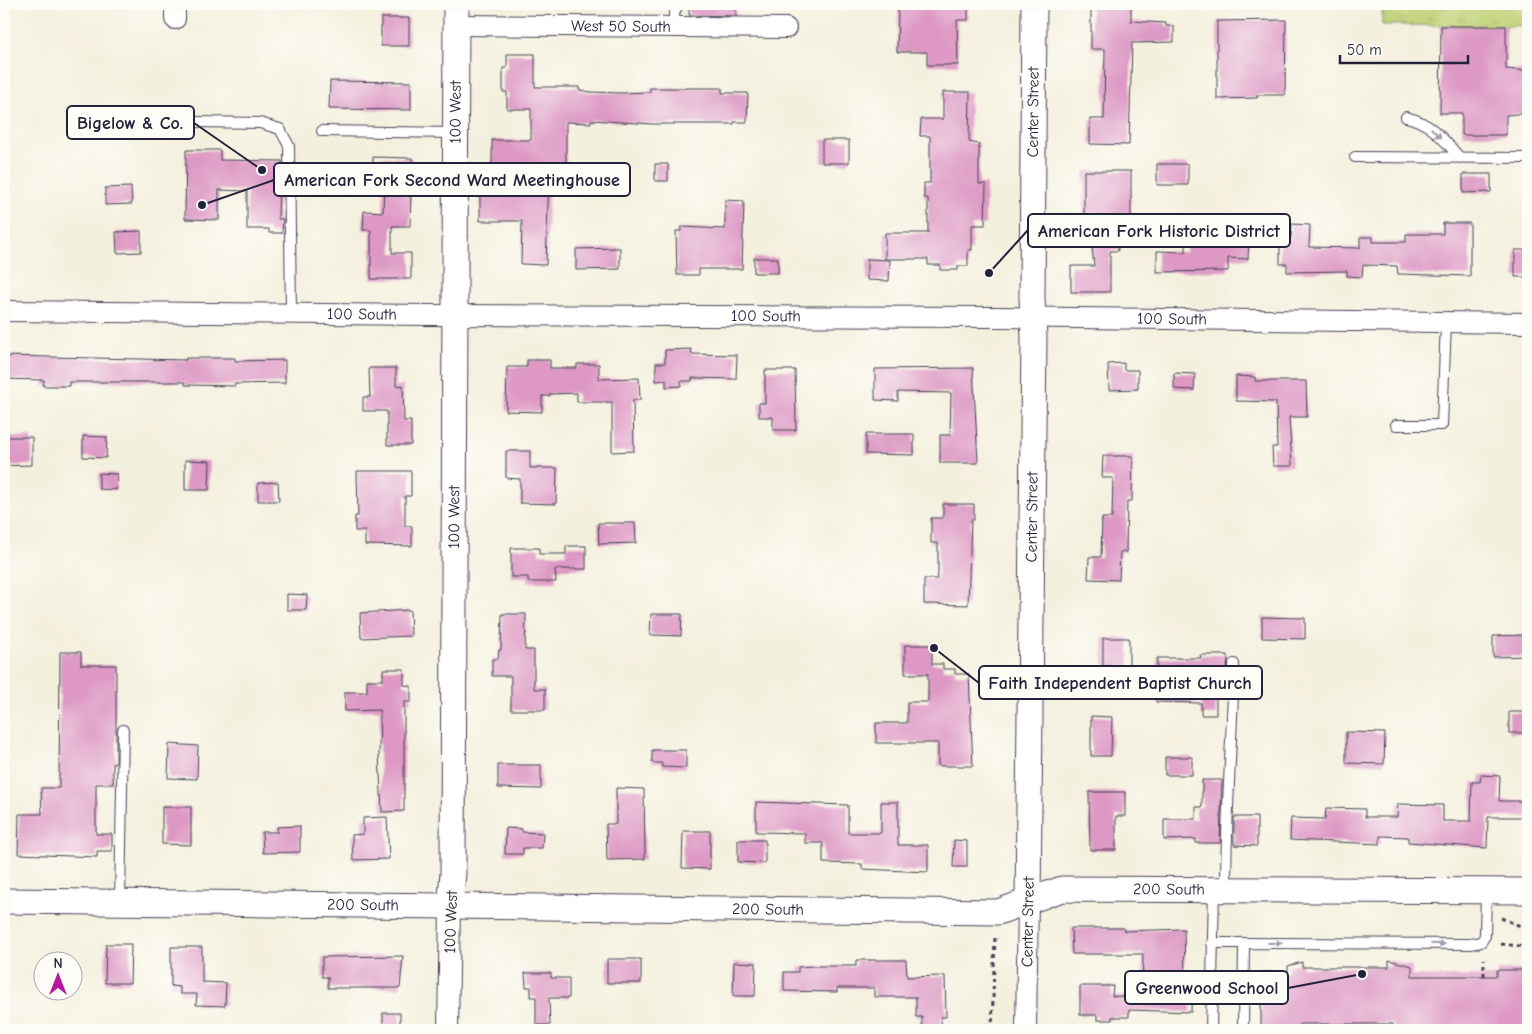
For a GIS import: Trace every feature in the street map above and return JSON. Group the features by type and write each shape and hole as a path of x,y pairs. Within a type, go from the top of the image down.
{"street":[{"name":"Center Street","path":"1026,1030 1034,4"},
{"name":"West 50 South","path":"456,14 675,27 786,28"},
{"name":"100 West","path":"448,1030 453,854 456,14"},
{"name":"100 South","path":"4,311 1528,323"},
{"name":"200 South","path":"4,901 998,912 1062,889 1528,891"}],"lane":[{"path":"675,27 674,14 678,4"},
{"path":"1406,118 1422,121 1432,128 1460,158"},
{"path":"196,122 260,123 280,129 289,146 291,314"},
{"path":"322,130 455,133"},
{"path":"1355,157 1528,158"},
{"path":"1396,424 1442,424 1446,322"},
{"path":"1211,1030 1212,943 1220,889 1230,789 1234,664"},
{"path":"120,903 122,730"},
{"path":"1212,943 1470,944 1481,942 1485,936 1486,890"},
{"path":"1243,1030 1244,943"}],"path":[{"path":"1501,918 1528,930"},
{"path":"992,1030 994,935"},
{"path":"1501,944 1528,947"},
{"path":"1484,959 1484,976"}],"green space":[{"path":"1382,4 1528,4 1528,26 1382,25"}],"building":[{"path":"689,4 736,4 736,16 689,15"},
{"path":"930,4 968,4 968,20 957,20 958,65 927,65 927,52 897,52 898,9 930,9"},
{"path":"1091,4 1131,4 1131,21 1166,23 1166,26 1174,26 1174,42 1132,43 1129,145 1090,144 1090,119 1104,119 1105,49 1091,49"},
{"path":"381,18 409,18 409,46 381,46"},
{"path":"1286,20 1285,95 1257,95 1257,98 1217,99 1217,21"},
{"path":"1441,26 1506,26 1506,69 1528,71 1528,113 1506,115 1506,135 1462,135 1462,113 1440,113"},
{"path":"507,54 535,54 535,87 579,87 579,90 591,92 621,93 650,92 650,88 722,88 722,93 748,93 747,122 734,122 734,124 652,124 591,120 591,123 566,122 566,173 549,173 546,265 521,264 522,221 480,221 480,185 492,185 492,140 531,140 531,109 507,109 507,92 503,92 503,68 507,68"},
{"path":"330,81 411,82 411,110 329,109"},
{"path":"943,92 970,92 969,142 979,144 979,184 986,184 985,225 972,225 972,250 968,250 968,266 958,266 958,270 940,270 940,265 928,265 928,259 885,259 885,233 928,233 928,198 924,198 924,183 930,183 930,136 920,136 921,119 943,119"},
{"path":"822,140 849,140 849,163 822,163"},
{"path":"186,150 220,150 220,160 282,161 283,182 279,182 278,219 283,219 282,233 269,233 269,229 247,229 247,191 219,190 219,220 185,219"},
{"path":"373,157 412,158 410,226 392,226 392,253 411,253 411,279 371,279 371,230 363,230 364,211 383,212 384,184 373,184"},
{"path":"655,164 668,164 668,181 655,181"},
{"path":"1157,164 1188,164 1188,185 1157,185"},
{"path":"1084,171 1131,171 1131,217 1140,216 1141,234 1117,236 1118,251 1110,251 1110,292 1071,292 1071,266 1094,266 1091,239 1084,239"},
{"path":"1463,174 1491,174 1491,192 1463,193"},
{"path":"131,187 132,204 105,205 105,188"},
{"path":"725,200 744,201 742,269 699,269 699,275 677,275 676,231 681,231 681,227 725,229"},
{"path":"1186,221 1237,222 1237,237 1249,237 1248,259 1228,258 1228,271 1157,272 1157,251 1186,252"},
{"path":"1443,223 1470,223 1470,276 1398,274 1397,266 1363,265 1362,277 1347,276 1347,271 1287,272 1287,264 1280,264 1280,237 1291,238 1292,224 1310,225 1309,247 1360,248 1360,237 1373,237 1373,242 1406,242 1406,234 1443,234"},
{"path":"141,231 141,252 117,253 116,232"},
{"path":"620,248 620,269 576,270 576,249"},
{"path":"1515,250 1528,250 1528,277 1515,277"},
{"path":"754,258 778,258 778,273 754,273"},
{"path":"867,259 890,260 889,281 867,280"},
{"path":"691,349 692,354 737,355 736,379 692,378 692,381 681,381 681,386 666,387 666,380 656,381 656,363 665,363 665,350"},
{"path":"4,356 186,360 186,358 235,358 235,361 285,360 285,383 235,384 235,386 185,385 185,382 69,382 69,386 43,386 44,380 4,379"},
{"path":"527,360 550,360 550,368 577,368 577,364 599,364 599,379 639,378 640,400 633,400 634,451 612,452 612,402 577,402 577,393 550,394 550,396 542,396 542,412 506,411 507,367 527,367"},
{"path":"1124,363 1124,370 1138,370 1138,389 1109,390 1108,364"},
{"path":"369,368 396,368 396,386 403,385 404,421 411,421 411,445 387,445 387,411 363,411 363,397 370,397"},
{"path":"973,368 978,463 940,463 940,435 950,435 951,393 898,392 898,401 875,400 875,369"},
{"path":"765,370 795,370 796,430 773,430 773,417 759,417 759,403 765,403"},
{"path":"1174,373 1195,374 1194,390 1174,389"},
{"path":"1236,376 1255,377 1255,381 1306,381 1307,417 1289,417 1292,466 1273,466 1272,447 1277,447 1276,402 1236,401"},
{"path":"866,434 914,434 914,455 866,454"},
{"path":"83,436 107,437 106,458 83,457"},
{"path":"4,437 32,437 32,465 4,466"},
{"path":"506,451 530,451 530,468 557,468 556,504 520,503 520,479 506,478"},
{"path":"1103,456 1133,456 1132,501 1127,501 1126,552 1120,552 1119,580 1088,579 1089,557 1101,557 1102,518 1112,518 1113,478 1102,478"},
{"path":"185,460 210,461 209,490 185,490"},
{"path":"357,471 411,471 411,496 405,496 405,526 412,526 412,546 365,545 365,531 355,531 355,516 358,516"},
{"path":"99,473 117,474 116,490 99,489"},
{"path":"278,482 279,501 258,501 258,483"},
{"path":"943,504 974,504 974,520 971,520 968,605 924,604 924,579 937,579 938,573 938,543 931,543 931,518 943,518"},
{"path":"598,523 635,523 636,543 599,544"},
{"path":"566,546 586,546 586,569 555,569 556,582 528,582 528,577 511,577 511,548 539,548 539,554 566,554"},
{"path":"287,594 307,595 306,610 287,610"},
{"path":"410,610 411,636 361,638 360,613"},
{"path":"502,614 526,614 525,650 534,650 534,689 545,689 545,710 511,710 511,676 492,676 492,659 498,659 499,650 501,650"},
{"path":"651,614 682,614 681,636 650,635"},
{"path":"1262,617 1305,618 1305,639 1262,638"},
{"path":"1528,635 1528,656 1493,657 1493,636"},
{"path":"1103,638 1129,638 1129,666 1103,666"},
{"path":"905,645 932,645 932,664 943,664 943,669 955,669 955,674 969,674 973,766 938,766 938,743 876,743 876,723 907,723 907,702 928,702 928,674 905,674"},
{"path":"60,652 81,652 81,665 116,665 116,763 113,763 113,784 96,784 96,834 112,834 112,851 97,851 97,857 18,854 19,814 42,814 41,788 59,788"},
{"path":"1200,655 1228,655 1226,689 1216,689 1216,715 1201,715 1201,703 1156,702 1157,658 1201,658"},
{"path":"383,669 404,669 404,685 411,686 411,702 404,702 404,811 382,812 379,755 380,710 345,711 345,692 367,692 367,680 383,680"},
{"path":"1509,712 1527,712 1527,733 1509,733"},
{"path":"1091,716 1112,717 1111,756 1091,756"},
{"path":"1346,732 1385,733 1384,764 1346,763"},
{"path":"169,744 198,746 197,779 168,778"},
{"path":"652,750 686,750 686,768 662,767 662,763 652,763"},
{"path":"1165,757 1192,757 1192,775 1165,775"},
{"path":"498,765 541,765 541,789 498,788"},
{"path":"1481,775 1500,776 1499,801 1528,801 1528,817 1488,817 1487,848 1408,842 1408,837 1380,836 1380,844 1290,840 1291,818 1325,819 1326,808 1365,809 1365,817 1397,817 1398,804 1443,805 1443,821 1471,821 1472,782 1480,782"},
{"path":"1202,780 1222,780 1220,843 1196,843 1196,839 1164,840 1164,819 1196,819 1196,807 1202,807"},
{"path":"616,788 644,789 645,859 607,860 606,824 616,824"},
{"path":"1089,792 1125,792 1125,816 1116,816 1116,850 1090,850"},
{"path":"756,802 848,805 848,833 881,833 881,802 898,802 898,845 928,845 928,872 862,869 862,864 823,863 823,843 805,843 805,833 756,832"},
{"path":"162,807 191,807 191,845 162,844"},
{"path":"387,817 389,859 353,860 352,835 363,834 363,818"},
{"path":"1234,817 1257,817 1257,846 1234,845"},
{"path":"300,826 300,852 263,853 262,832 278,832 277,827"},
{"path":"506,828 522,829 522,832 543,833 542,848 523,848 523,854 505,854"},
{"path":"683,831 710,831 710,869 682,868"},
{"path":"738,840 765,840 765,863 738,862"},
{"path":"954,840 967,841 967,867 953,867"},
{"path":"1071,928 1124,928 1124,931 1184,929 1185,977 1192,977 1191,1012 1129,1010 1129,1017 1112,1017 1112,1020 1097,1020 1097,1015 1080,1015 1080,986 1113,986 1112,996 1142,997 1143,954 1072,954"},
{"path":"106,944 131,944 130,983 105,983"},
{"path":"171,947 202,947 202,982 226,983 225,1006 196,1005 197,994 180,994 180,987 171,986"},
{"path":"403,956 400,988 328,988 328,977 322,977 322,957"},
{"path":"607,959 641,959 641,983 607,983"},
{"path":"856,960 906,960 907,977 945,976 946,1017 941,1017 942,1030 922,1030 922,1017 916,1017 916,997 874,997 874,988 837,988 837,992 784,991 784,972 798,972 798,967 856,966"},
{"path":"1389,960 1412,966 1412,976 1497,976 1497,970 1528,970 1528,1030 1393,1030 1393,1024 1299,1024 1299,1030 1261,1030 1261,972 1288,972 1288,966 1302,962 1302,967 1389,967"},
{"path":"734,962 756,963 755,996 733,996"},
{"path":"525,973 551,973 551,978 569,978 569,998 549,998 550,1025 536,1025 536,997 531,997 531,987 526,987"},
{"path":"383,1013 400,1013 400,1030 383,1030"}],"place":[{"name":"Bigelow & Co.","path":"262,170"},
{"name":"American Fork Second Ward Meetinghouse","path":"202,205"},
{"name":"American Fork Historic District","path":"989,273"},
{"name":"Faith Independent Baptist Church","path":"934,648"},
{"name":"Greenwood School","path":"1362,974"}]}
